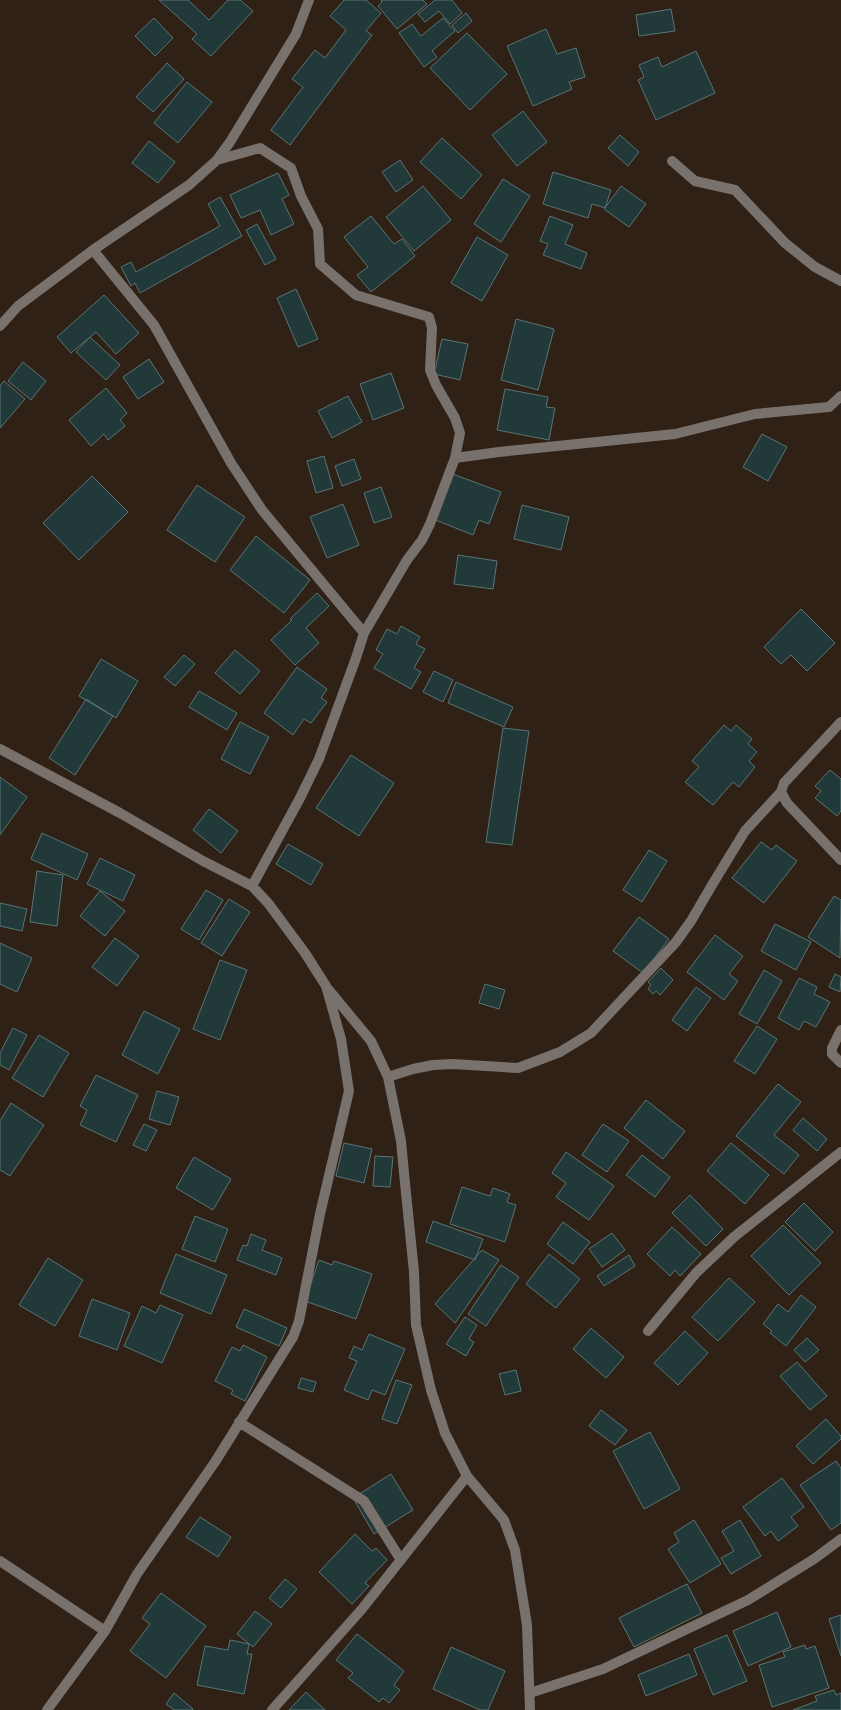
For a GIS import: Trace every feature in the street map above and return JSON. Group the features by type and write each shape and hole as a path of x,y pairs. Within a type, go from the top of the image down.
{"street":[{"path":"0,326 18,306 93,250 189,186 217,160 296,34 310,0"},
{"path":"217,160 260,148 291,168 301,196 318,229 320,264 356,295 429,316 432,328 430,370 436,385 456,418 460,433 455,458 430,524 364,633 319,759 252,886"},
{"path":"672,161 695,181 734,190 785,243 815,267 841,281"},
{"path":"93,250 154,325 231,463 262,510 364,633"},
{"path":"455,458 675,434 755,414 829,407 841,396"},
{"path":"388,1077 433,1065 453,1064 518,1068 560,1052 590,1033 676,942 691,921 745,831 781,792 784,783 841,722"},
{"path":"0,749 252,886 268,903 305,953 326,986 352,1015 371,1041 388,1077 401,1141 414,1272 416,1325 431,1390 445,1433 467,1476 504,1520 515,1550 528,1625 530,1710"},
{"path":"781,792 787,803 841,860"},
{"path":"48,1710 105,1631 137,1574 215,1462 293,1337 299,1321 320,1214 349,1091 341,1039 326,986"},
{"path":"841,1030 832,1048 832,1054 841,1063"},
{"path":"648,1331 696,1273 734,1237 841,1152"},
{"path":"239,1422 364,1501 401,1560"},
{"path":"272,1710 362,1609 467,1476"},
{"path":"530,1693 603,1669 748,1600 814,1559 841,1539"},
{"path":"0,1561 105,1631"}],"building":[{"path":"159,0 188,0 209,20 228,0 240,0 253,11 211,56 192,39 197,34"},
{"path":"344,0 366,0 381,13 366,31 372,35 290,145 271,130 303,87 292,79 315,50 325,58 346,30 330,16"},
{"path":"381,0 423,0 427,4 397,29 378,6 382,2"},
{"path":"435,0 452,0 462,13 450,24 439,11 425,22 418,14"},
{"path":"671,9 675,31 639,36 636,15"},
{"path":"466,13 472,21 458,33 452,25"},
{"path":"154,18 173,38 155,56 135,36"},
{"path":"443,18 455,31 432,51 437,57 424,67 399,33 412,24 421,36"},
{"path":"546,29 557,54 576,48 585,77 569,82 572,89 533,106 507,46"},
{"path":"467,33 507,74 470,110 430,68"},
{"path":"696,51 715,93 656,120 638,80 644,77 639,65 658,57 662,67"},
{"path":"167,63 184,79 153,112 136,97"},
{"path":"187,82 212,102 178,143 154,123"},
{"path":"523,111 547,142 517,166 492,135"},
{"path":"620,135 639,152 628,166 608,148"},
{"path":"442,138 482,175 461,199 420,162"},
{"path":"149,141 175,162 158,183 132,163"},
{"path":"400,160 413,180 396,192 382,172"},
{"path":"553,172 611,190 605,208 592,204 588,218 543,204"},
{"path":"278,173 289,195 282,199 294,224 271,235 260,210 241,218 230,195"},
{"path":"503,179 530,196 501,242 474,224"},
{"path":"423,186 451,220 414,251 386,217"},
{"path":"621,186 646,204 629,227 604,209"},
{"path":"220,197 242,236 140,293 135,283 131,286 121,267 131,262 136,272 220,226 208,204"},
{"path":"371,216 394,244 402,239 415,256 371,292 357,275 368,267 344,237"},
{"path":"550,216 573,225 565,244 587,253 581,269 543,255 548,244 540,241"},
{"path":"257,224 276,259 265,265 246,230"},
{"path":"477,237 508,255 482,301 451,283"},
{"path":"296,289 318,339 298,347 277,298"},
{"path":"104,295 139,333 116,354 96,332 71,353 57,337"},
{"path":"516,319 554,329 538,390 501,380"},
{"path":"90,337 120,365 106,380 76,352"},
{"path":"442,339 468,344 460,380 434,374"},
{"path":"149,359 164,382 138,399 123,377"},
{"path":"23,362 46,381 31,400 8,381"},
{"path":"391,373 404,408 373,420 360,384"},
{"path":"4,381 25,399 0,428 0,386"},
{"path":"106,388 127,413 120,420 125,426 108,440 104,434 91,446 69,420"},
{"path":"505,389 548,397 546,407 555,408 549,440 497,430"},
{"path":"348,396 362,422 332,438 318,411"},
{"path":"762,434 787,447 768,481 743,467"},
{"path":"324,456 333,488 316,493 307,461"},
{"path":"354,459 361,479 342,486 335,466"},
{"path":"450,473 501,492 489,524 479,520 473,535 433,519"},
{"path":"92,476 128,512 79,560 43,523"},
{"path":"197,485 245,517 215,562 167,530"},
{"path":"381,487 392,517 374,523 364,493"},
{"path":"343,504 359,545 327,558 310,517"},
{"path":"522,505 569,517 561,550 514,539"},
{"path":"256,536 310,580 284,613 230,570"},
{"path":"458,555 497,561 493,589 454,584"},
{"path":"317,593 329,606 306,628 319,643 295,665 271,640"},
{"path":"801,609 835,643 807,671 791,655 781,664 764,647"},
{"path":"401,626 420,637 416,644 425,649 414,668 421,672 411,689 374,668 383,654 376,650 387,629 397,634"},
{"path":"235,650 260,671 240,694 215,673"},
{"path":"184,655 195,664 175,686 164,677"},
{"path":"101,659 138,681 116,718 79,696"},
{"path":"297,667 327,689 321,698 327,702 311,723 304,719 293,735 264,713"},
{"path":"434,671 453,680 443,702 423,692"},
{"path":"456,682 513,707 504,727 448,703"},
{"path":"199,691 237,713 227,730 189,707"},
{"path":"86,699 113,716 75,775 49,758"},
{"path":"240,722 269,737 250,774 221,759"},
{"path":"724,725 731,731 736,725 752,739 748,744 757,752 749,761 755,767 739,787 733,782 713,805 685,782 699,767 692,761"},
{"path":"503,728 529,731 512,845 486,842"},
{"path":"351,755 394,783 359,836 316,808"},
{"path":"830,770 841,779 841,811 837,816 815,798 821,791 815,786"},
{"path":"0,777 27,797 0,835"},
{"path":"209,809 238,831 221,853 193,830"},
{"path":"42,833 88,854 77,880 31,859"},
{"path":"761,842 772,850 776,845 797,861 764,903 732,878"},
{"path":"288,844 323,864 311,885 276,864"},
{"path":"649,850 667,861 642,902 623,890"},
{"path":"100,858 135,875 123,901 87,884"},
{"path":"37,871 63,875 57,926 30,922"},
{"path":"206,890 223,900 199,940 181,929"},
{"path":"100,891 125,911 105,936 80,916"},
{"path":"834,896 841,900 840,958 808,937"},
{"path":"229,899 250,912 222,956 201,943"},
{"path":"0,903 27,909 22,931 0,926"},
{"path":"639,917 669,939 643,973 613,951"},
{"path":"775,924 811,942 796,970 761,951"},
{"path":"715,935 743,956 729,974 738,981 724,1000 687,972"},
{"path":"115,938 139,956 117,986 92,967"},
{"path":"0,943 32,958 17,992 0,984"},
{"path":"220,960 247,970 220,1040 193,1029"},
{"path":"661,968 673,980 660,995 656,991 653,994 648,989 651,985 648,982"},
{"path":"764,970 782,981 757,1024 739,1014"},
{"path":"835,974 841,977 840,992 829,987"},
{"path":"799,978 817,987 814,994 830,1002 816,1027 804,1021 799,1030 778,1018"},
{"path":"485,984 505,990 499,1009 479,1003"},
{"path":"696,987 711,998 687,1031 672,1020"},
{"path":"144,1011 180,1029 158,1074 122,1055"},
{"path":"757,1026 777,1039 755,1074 734,1061"},
{"path":"13,1028 27,1035 9,1070 0,1065 0,1053"},
{"path":"39,1035 69,1053 43,1097 12,1078"},
{"path":"96,1075 138,1095 116,1142 80,1125 87,1110 80,1106"},
{"path":"778,1084 801,1102 774,1135 799,1155 784,1174 736,1136"},
{"path":"157,1091 179,1097 170,1125 149,1119"},
{"path":"646,1100 685,1131 663,1159 624,1128"},
{"path":"11,1103 44,1125 10,1176 0,1170 0,1121"},
{"path":"803,1118 827,1139 817,1151 793,1130"},
{"path":"144,1124 157,1130 146,1151 133,1145"},
{"path":"603,1124 629,1141 607,1172 582,1155"},
{"path":"344,1143 372,1149 364,1183 336,1176"},
{"path":"731,1143 769,1175 745,1204 707,1171"},
{"path":"566,1152 614,1186 589,1220 556,1197 566,1183 552,1173"},
{"path":"642,1155 670,1177 655,1197 626,1175"},
{"path":"375,1156 393,1157 390,1187 373,1186"},
{"path":"194,1157 231,1179 213,1210 176,1188"},
{"path":"462,1187 490,1196 493,1188 510,1194 507,1202 516,1205 505,1242 450,1224"},
{"path":"690,1195 723,1229 706,1246 672,1213"},
{"path":"804,1203 833,1232 815,1251 785,1222"},
{"path":"195,1216 228,1229 215,1262 182,1249"},
{"path":"433,1221 483,1239 475,1260 426,1242"},
{"path":"563,1222 590,1242 573,1264 547,1244"},
{"path":"783,1225 821,1263 789,1295 751,1256"},
{"path":"672,1227 701,1254 680,1276 675,1270 670,1276 647,1254"},
{"path":"612,1233 625,1250 602,1267 589,1249"},
{"path":"251,1234 266,1240 262,1250 282,1258 276,1275 237,1260 243,1245 247,1246"},
{"path":"482,1250 499,1260 455,1323 435,1304"},
{"path":"176,1254 227,1275 211,1314 160,1293"},
{"path":"549,1254 580,1279 556,1308 526,1284"},
{"path":"629,1255 635,1266 604,1286 597,1276"},
{"path":"48,1258 83,1280 55,1326 19,1305"},
{"path":"319,1260 332,1265 334,1261 372,1274 356,1319 305,1301"},
{"path":"501,1265 519,1277 486,1326 468,1314"},
{"path":"729,1278 755,1302 718,1341 692,1317"},
{"path":"801,1295 816,1307 786,1346 770,1333 772,1331 763,1324 778,1304 788,1312"},
{"path":"92,1299 130,1313 117,1350 79,1336"},
{"path":"160,1305 183,1315 162,1363 124,1346 142,1306 156,1313"},
{"path":"244,1309 287,1328 279,1346 236,1327"},
{"path":"465,1317 477,1325 469,1339 474,1342 466,1356 446,1344"},
{"path":"591,1328 624,1357 606,1378 573,1349"},
{"path":"685,1331 708,1353 678,1385 654,1363"},
{"path":"369,1334 405,1349 385,1395 372,1390 368,1400 344,1390 357,1361 349,1358 354,1346 362,1350"},
{"path":"807,1338 819,1350 805,1362 794,1350"},
{"path":"243,1345 267,1357 245,1401 231,1394 233,1390 215,1381 232,1347 240,1351"},
{"path":"797,1362 827,1396 810,1410 780,1376"},
{"path":"516,1370 521,1391 505,1395 499,1374"},
{"path":"301,1378 316,1382 313,1392 298,1388"},
{"path":"396,1380 412,1385 397,1424 382,1419"},
{"path":"601,1410 627,1430 615,1445 589,1426"},
{"path":"826,1419 841,1436 841,1439 813,1464 796,1446"},
{"path":"650,1432 680,1489 644,1509 613,1451"},
{"path":"836,1461 841,1468 841,1523 831,1530 800,1485"},
{"path":"391,1474 413,1510 374,1534 353,1498"},
{"path":"782,1478 804,1507 791,1517 798,1526 778,1541 771,1531 765,1536 743,1507"},
{"path":"200,1517 231,1537 218,1557 186,1537"},
{"path":"694,1520 721,1564 690,1583 668,1549 679,1542 674,1533"},
{"path":"740,1520 761,1556 731,1574 721,1558 734,1551 722,1531"},
{"path":"355,1534 372,1551 376,1548 387,1560 365,1583 369,1586 352,1604 319,1572"},
{"path":"285,1579 297,1589 281,1608 269,1598"},
{"path":"687,1584 702,1613 634,1647 619,1618"},
{"path":"161,1593 206,1626 166,1678 130,1651 150,1624 142,1618"},
{"path":"255,1611 272,1624 253,1647 237,1634"},
{"path":"777,1612 791,1647 748,1666 733,1631"},
{"path":"841,1615 841,1656 829,1619"},
{"path":"357,1634 404,1671 394,1685 400,1690 389,1703 383,1698 379,1702 348,1678 353,1673 336,1660"},
{"path":"727,1635 747,1681 713,1695 694,1649"},
{"path":"230,1640 249,1644 247,1654 252,1654 244,1694 197,1685 205,1646 228,1650"},
{"path":"805,1645 806,1649 815,1646 829,1688 772,1707 759,1665 785,1657 783,1652"},
{"path":"451,1647 505,1671 488,1710 480,1710 433,1689"},
{"path":"689,1654 697,1675 646,1696 638,1675"},
{"path":"834,1690 836,1695 841,1693 841,1710 793,1710 817,1701 815,1696"},
{"path":"306,1692 325,1710 289,1710"},
{"path":"174,1693 193,1709 174,1710 166,1704"}]}
